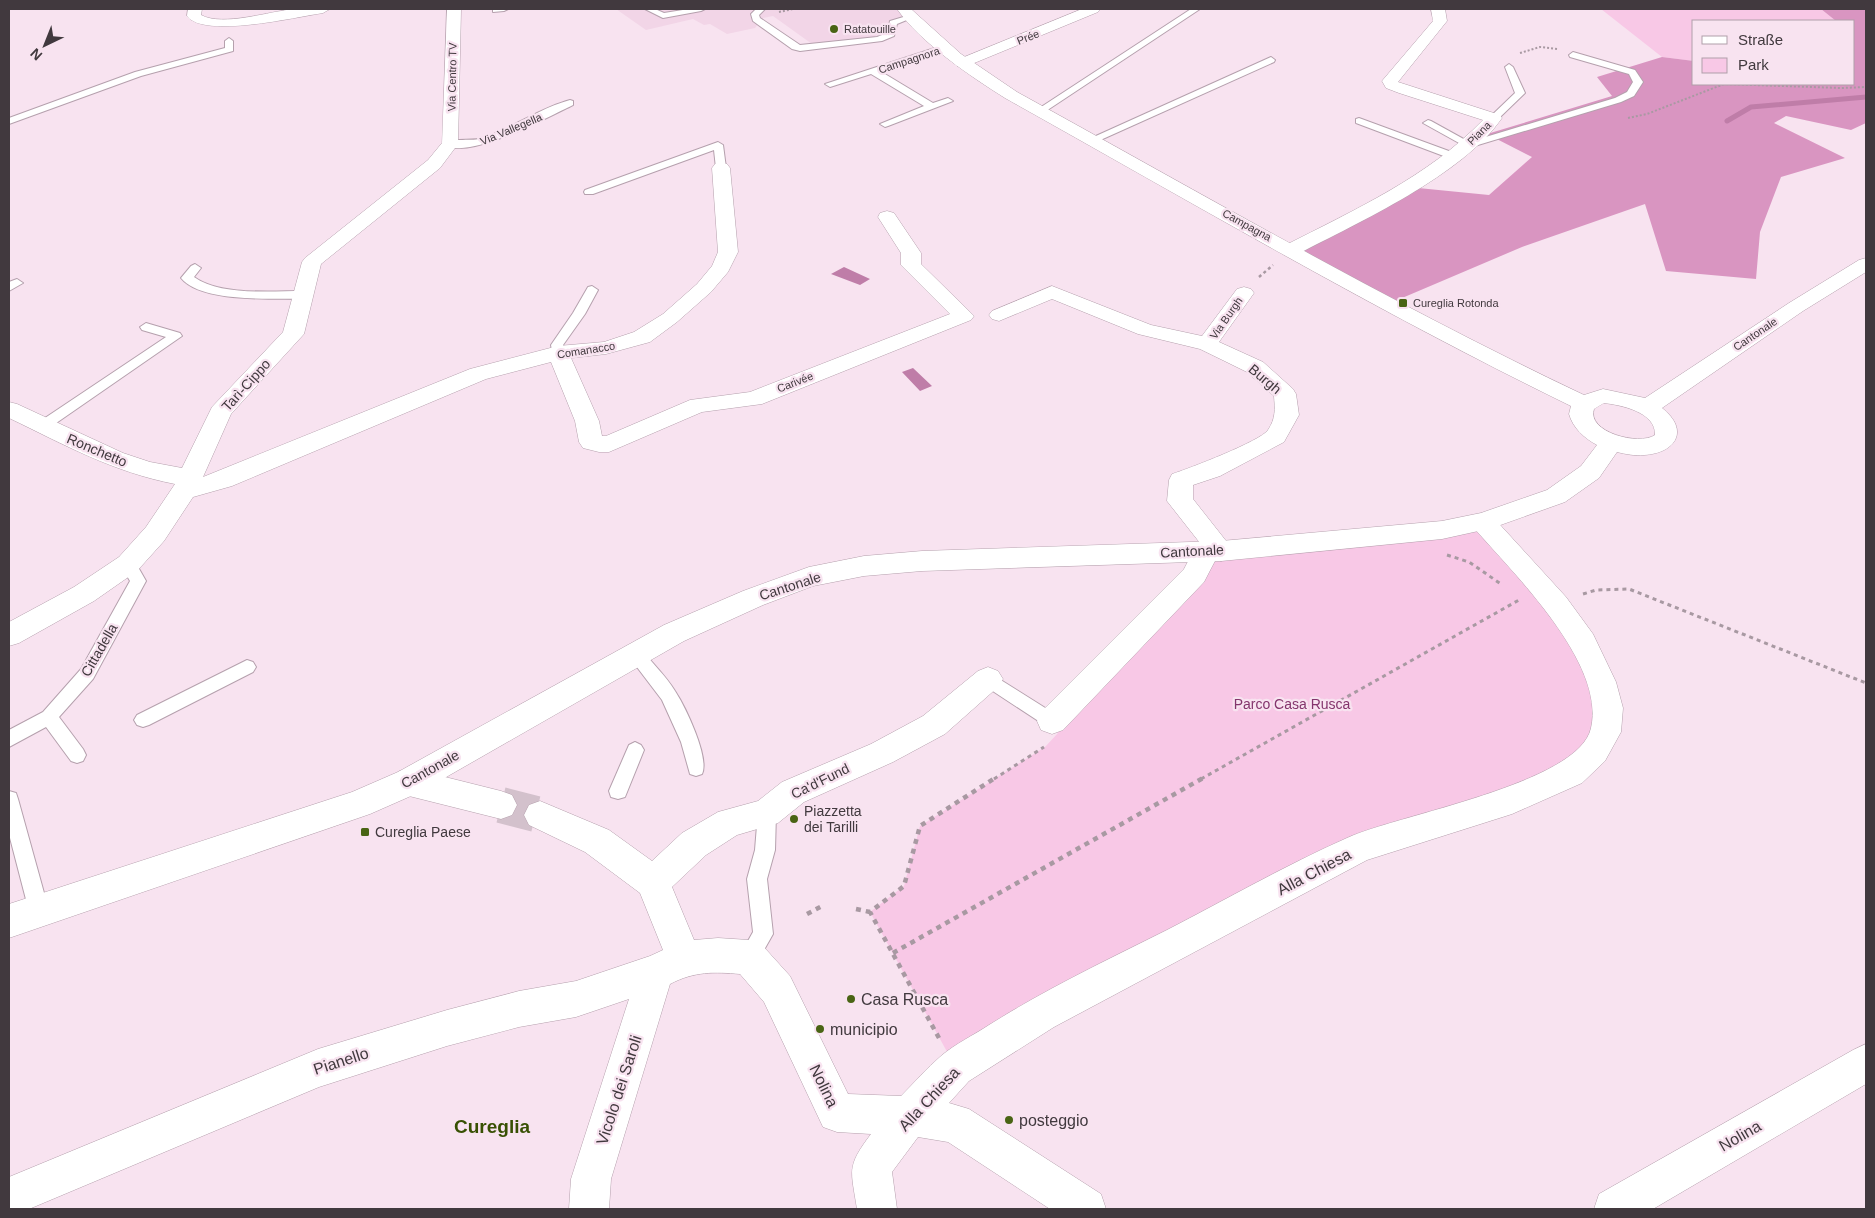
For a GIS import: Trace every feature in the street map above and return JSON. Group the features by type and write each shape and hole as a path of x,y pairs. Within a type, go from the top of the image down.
{"street":[{"path":"195,9 194,16 198,20 218,23 323,9"},
{"name":"Via Centro TV","path":"450,144 454,9"},
{"name":"Prée","path":"962,62 1063,23 1093,9"},
{"name":"Piana","path":"1291,250 1408,187 1468,145 1494,118 1392,85 1390,81 1440,21 1438,9"},
{"name":"Campagna","path":"907,13 944,48 962,62 994,84 1040,111 1458,341 1583,403"},
{"name":"Tarì-Cippo","path":"9,635 84,594 128,564 155,534 187,485 220,412 293,334 312,262 434,164 450,144"},
{"name":"Comanacco","path":"187,485 223,480 478,374 558,353 606,348 642,337 670,318 714,277 726,260 728,252 722,168"},
{"name":"Carivée","path":"558,353 587,421 591,442 609,444 698,405 754,399 964,316 911,265 911,253 886,217"},
{"name":"Cantonale","path":"1646,408 1796,307 1866,264"},
{"name":"Burgh","path":"999,314 1052,292 1145,330 1207,344 1255,367 1285,394 1287,415 1276,437 1211,470 1181,480 1180,501 1213,551"},
{"name":"Via Burgh","path":"1207,344 1244,293"},
{"path":"1611,397 1632,401 1646,408 1664,423 1667,431 1666,438 1660,444 1638,448 1611,442 1595,433 1584,423 1580,416 1580,409 1583,403 1592,399 1611,397"},
{"name":"Ronchetto","path":"9,409 114,460 187,485"},
{"name":"Cantonale","path":"9,921 359,804 409,782 674,633 753,598 809,577 864,566 922,561 1213,551 1442,530 1483,522 1540,503 1568,489 1590,472 1611,442"},
{"name":"Alla Chiesa","path":"877,1209 871,1167 909,1116 956,1068 1041,1014 1360,848 1501,804 1571,773 1594,752 1606,732 1608,708 1601,682 1583,642 1556,604 1483,522"},
{"path":"1052,721 1195,575 1213,551"},
{"name":"Ca'd'Fund","path":"653,882 694,844 729,822 767,813 793,792 882,753 934,725 988,679"},
{"path":"409,782 501,805"},
{"path":"540,815 599,836 653,882 670,965 718,954 750,957"},
{"name":"Nolina","path":"750,957 777,989 837,1113 909,1116 955,1123 1086,1209"},
{"name":"Pianello","path":"9,1197 318,1068 447,1028 519,1009 576,999 670,965"},
{"name":"Vicolo dei Saroli","path":"589,1209 591,1179 670,965"},
{"name":"Nolina","path":"1614,1209 1866,1063"}],"lane":[{"path":"649,9 663,16 701,9"},
{"path":"761,9 755,14 756,19 796,48 879,39 891,34 892,23 907,13"},
{"path":"1040,111 1196,9"},
{"path":"9,121 138,74 230,49 229,41"},
{"name":"Campagnora","path":"830,84 944,48"},
{"path":"1428,124 1468,145 1618,100 1631,94 1638,82 1632,72 1573,55"},
{"path":"1092,140 1271,60"},
{"path":"1494,118 1520,93 1509,67"},
{"name":"Campagnora","path":"873,71 932,107"},
{"path":"885,124 948,101"},
{"name":"Via Vallegella","path":"450,144 475,144 496,137 570,104"},
{"path":"1359,121 1453,156"},
{"name":"Comanacco","path":"589,192 718,145 722,168"},
{"path":"195,268 187,278 193,284 234,293 303,295"},
{"path":"558,353 557,345 579,314 592,290"},
{"path":"44,425 176,336 146,327"},
{"name":"Cittadella","path":"9,739 49,717 86,674 138,581 128,564"},
{"path":"635,654 669,696 690,742 696,768"},
{"path":"143,720 247,667"},
{"path":"988,679 1052,721"},
{"path":"49,717 77,755"},
{"path":"618,791 635,750"},
{"path":"9,799 39,911"},
{"path":"750,957 763,934 757,879 765,850 767,813"}],"path":[{"path":"1509,67 1509,59 1540,47 1559,49 1573,55"},
{"path":"1620,120 1647,114 1721,85"},
{"path":"1753,85 1866,87"},
{"path":"1437,554 1456,556 1508,588"},
{"path":"1556,604 1596,590 1629,588 1866,684"},
{"path":"893,953 1522,598 1515,593"},
{"path":"870,912 904,886 920,826 1045,747 1058,733 1052,721"},
{"path":"807,914 824,906"},
{"path":"856,909 870,912 956,1068"}],"shaded area":[{"path":"616,9 901,9 910,17 887,24 885,30 874,37 812,44 773,16 763,18 755,28 727,34 710,24 704,25 693,19 646,30"},
{"path":"1821,9 1866,9 1866,123 1851,130 1786,116 1774,123 1845,158 1781,177 1760,232 1756,279 1666,271 1645,204 1522,247 1388,304 1291,250 1408,187 1489,195 1532,157 1487,134 1612,96 1597,77 1662,57 1692,61 1692,85 1855,85 1855,20 1835,20"},
{"path":"844,267 870,279 860,285 831,274"},
{"path":"913,368 932,386 920,391 902,372"}],"green space":[{"path":"1601,9 1821,9 1835,20 1692,20 1692,61 1662,57"},
{"name":"Parco Casa Rusca","path":"1483,522 1556,604 1608,708 1571,773 1359,848 956,1068 870,912 904,886 920,826 1045,747 1058,733 1052,721 1206,551"}],"waterway":[{"path":"1727,121 1751,107 1866,97"}],"tunnel":[{"path":"501,805 540,815"}],"place":[{"name":"Ratatouille","path":"834,29"},
{"name":"Cureglia Rotonda","path":"1403,303"},
{"name":"Piazzetta dei Tarilli","path":"794,819"},
{"name":"Cureglia Paese","path":"365,832"},
{"name":"Casa Rusca","path":"851,999"},
{"name":"municipio","path":"820,1029"},
{"name":"posteggio","path":"1009,1120"}],"district":[{"name":"Cureglia","path":"492,1126"}]}
